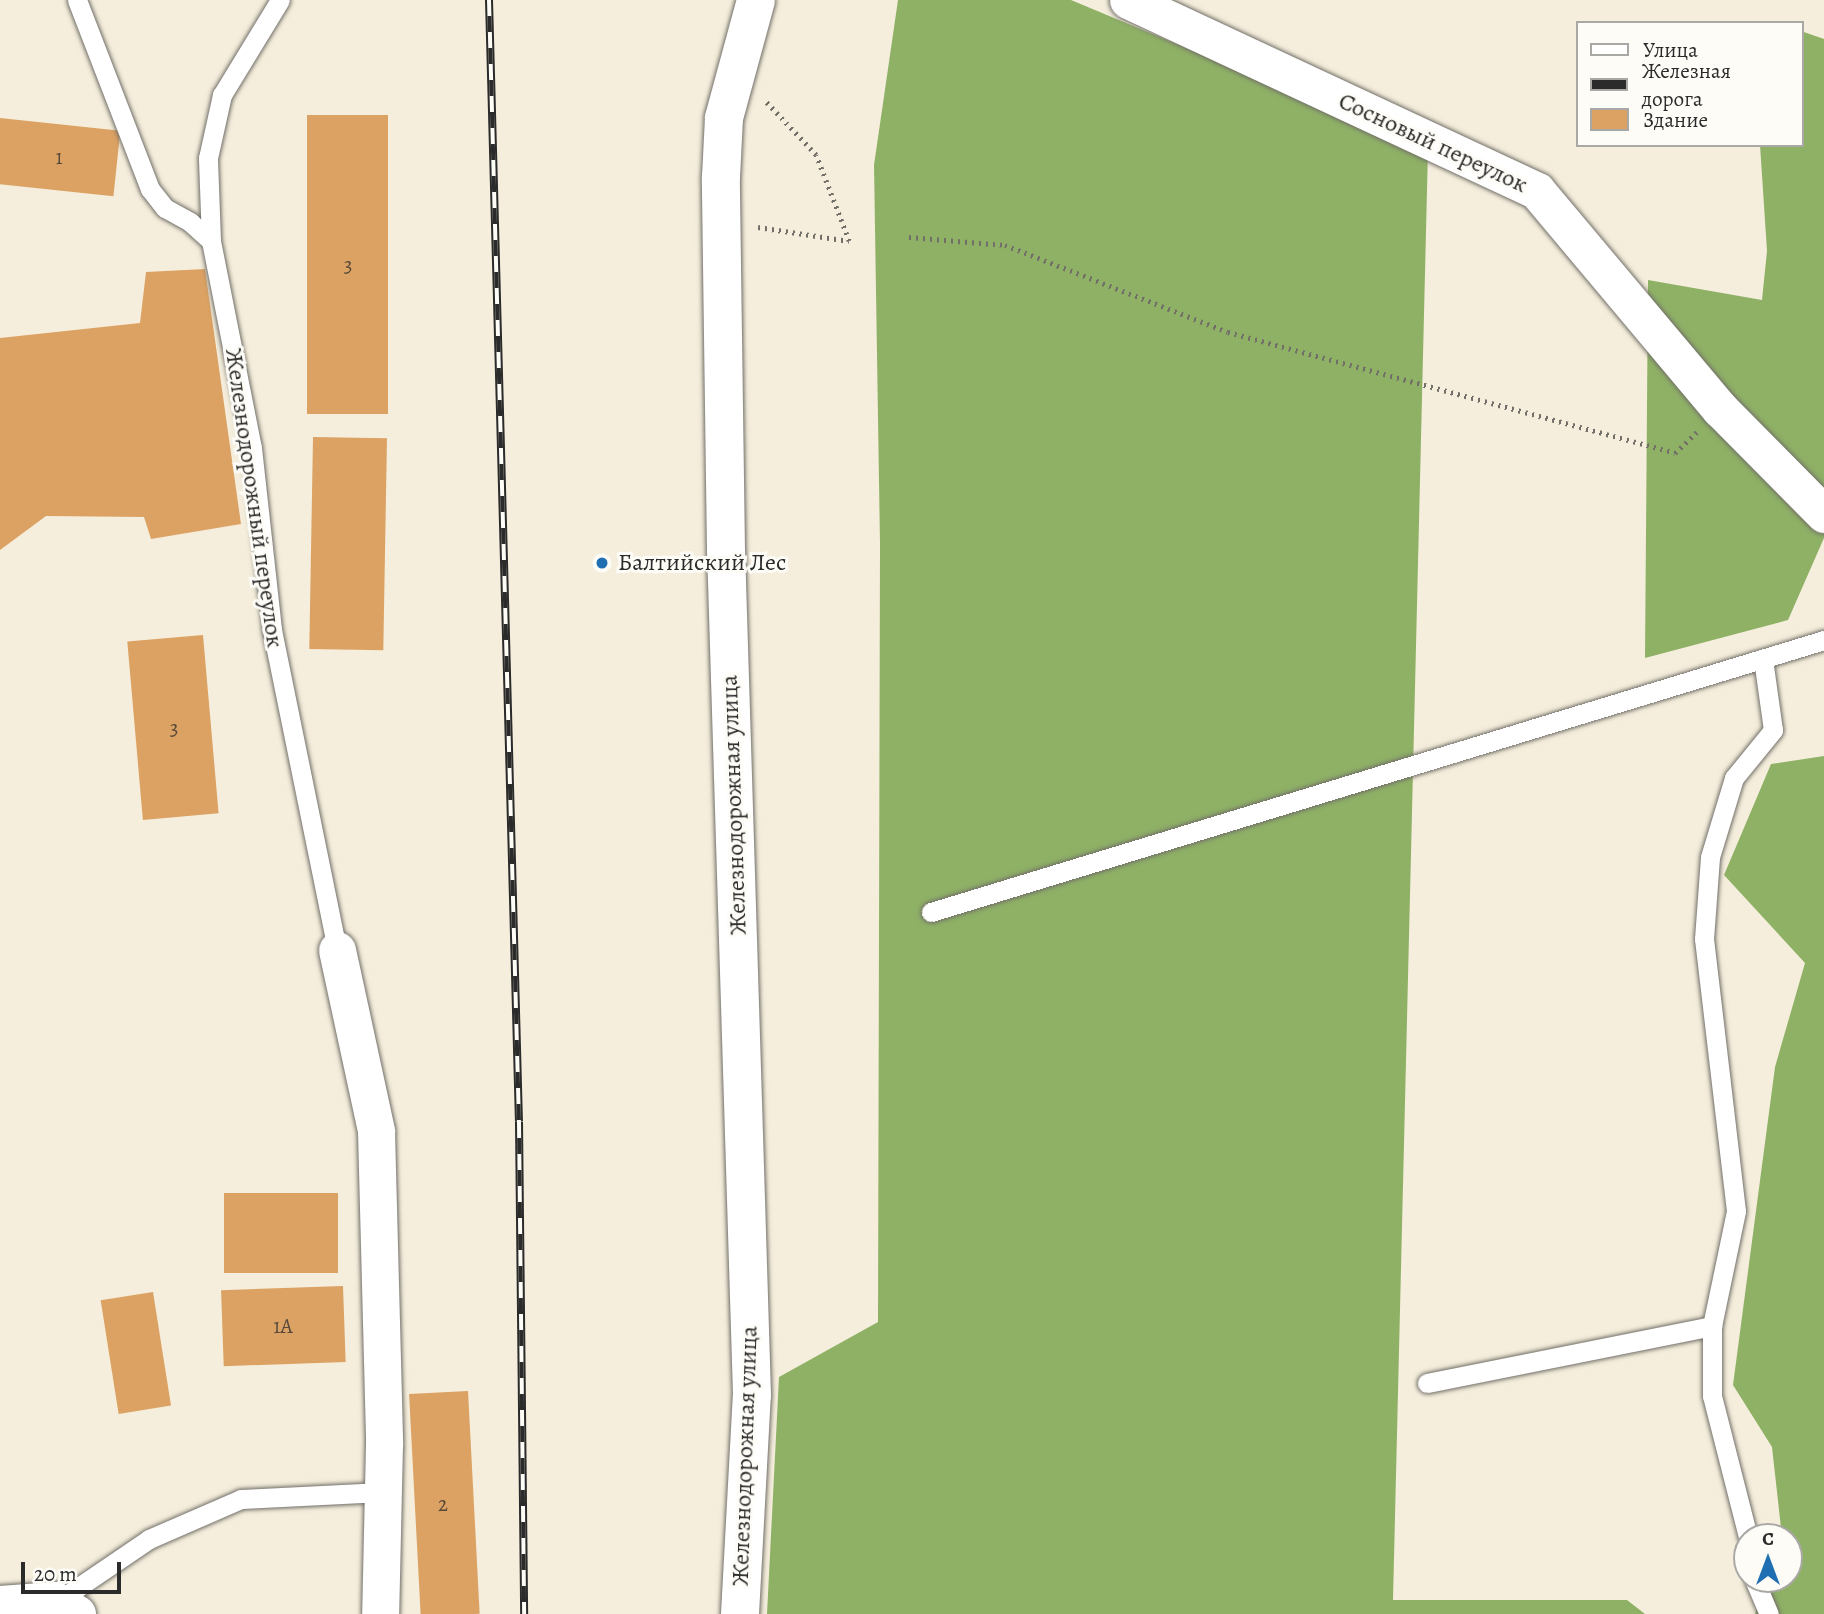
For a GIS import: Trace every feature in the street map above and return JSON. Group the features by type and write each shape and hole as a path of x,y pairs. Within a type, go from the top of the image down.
{"street":[{"name":"Железнодорожная улица","path":"740,1614 752,1395 726,551 722,222 724,118 755,0"},
{"name":"Сосновый переулок","path":"1128,0 1537,191 1720,409 1824,513"},
{"path":"337,950 376,1131 383,1492 380,1614"},
{"path":"0,1604 59,1609"}],"lane":[{"path":"77,0 150,190 165,208 190,222 211,242"},
{"path":"211,242 208,158 222,95 280,0"},
{"name":"Железнодорожный переулок","path":"211,242 252,448 272,630 337,950"},
{"path":"931,912 1824,640"},
{"path":"1745,1523 1712,1396 1712,1326 1736,1211 1704,939 1710,857 1734,778 1773,730 1763,659"},
{"path":"1427,1384 1712,1326"},
{"path":"59,1609 149,1539 241,1499 383,1492"},
{"path":"1760,1593 1769,1614"}],"path":[{"path":"722,222 849,242 816,155 760,95 738,57"},
{"path":"909,237 1006,245 1228,332 1675,453 1720,409"}],"green space":[{"path":"898,0 1071,0 1428,149 1393,1600 1627,1600 1645,1614 767,1614 779,1377 878,1322 880,544 874,165"},
{"path":"1803,32 1824,39 1824,538 1788,620 1645,658 1648,280 1762,300 1767,251 1760,147 1803,147"},
{"path":"1824,756 1824,1614 1755,1614 1762,1593 1803,1593 1803,1523 1780,1523 1772,1447 1733,1385 1775,1067 1805,963 1724,875 1771,764"}],"building":[{"path":"307,115 388,115 388,414 307,414"},
{"path":"0,118 120,131 113,196 0,184"},
{"path":"205,269 241,524 151,539 144,517 46,516 0,550 0,338 140,323 146,272"},
{"path":"313,437 387,438 383,650 309,649"},
{"path":"203,635 219,813 143,820 127,642"},
{"path":"224,1193 338,1193 338,1273 224,1273"},
{"path":"343,1286 346,1362 224,1366 221,1290"},
{"path":"153,1292 171,1406 119,1414 101,1300"},
{"path":"468,1391 480,1614 421,1614 409,1394"}],"railway":[{"path":"489,0 519,1122 524,1614"}],"place":[{"name":"Балтийский Лес","path":"602,563"}]}
